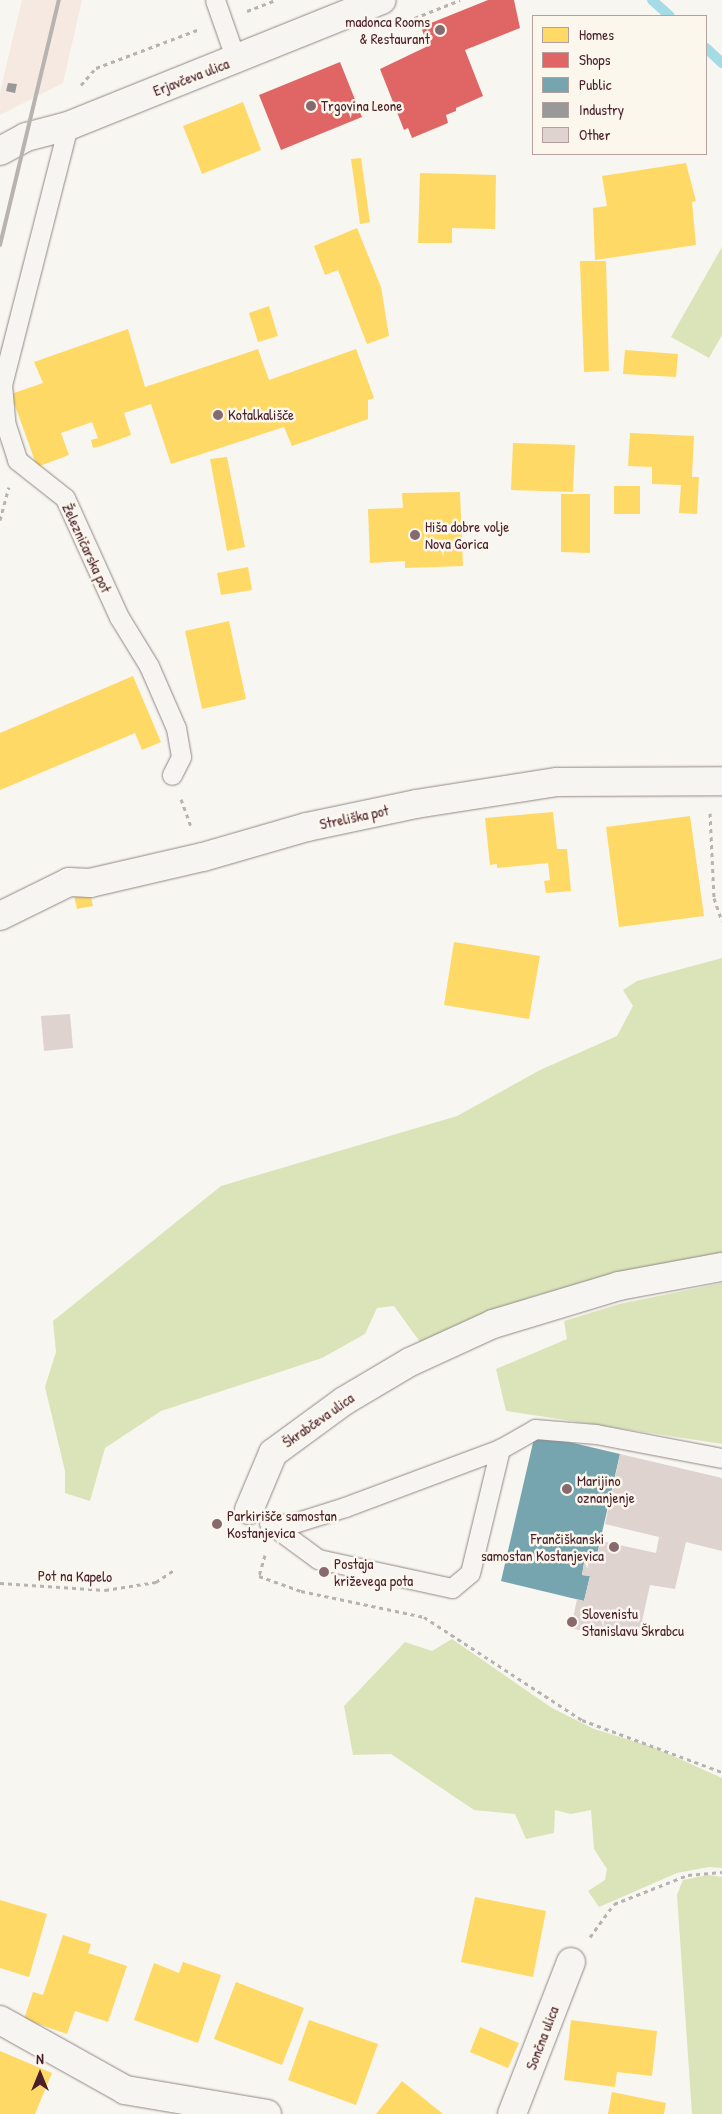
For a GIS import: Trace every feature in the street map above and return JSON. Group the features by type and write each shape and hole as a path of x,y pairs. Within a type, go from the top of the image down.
{"street":[{"name":"Erjavčeva ulica","path":"0,150 26,137 68,126 382,0"},
{"name":"Streliška pot","path":"0,916 69,882 90,883 203,858 307,826 416,804 538,785 715,780"},
{"name":"Škrabčeva ulica","path":"249,1510 273,1453 344,1401 410,1362 493,1324 619,1286 722,1267"},
{"name":"Sončna ulica","path":"512,2114 571,1962"},
{"path":"0,2020 126,2090 267,2114"}],"lane":[{"path":"215,0 236,60"},
{"name":"Železničarska pot","path":"68,126 2,384 5,422 17,460 65,498 119,617 149,666 176,728 181,757 172,776"},
{"path":"272,1525 294,1524 345,1507 500,1449 535,1429 596,1434 722,1458"},
{"name":"Škrabčeva ulica","path":"249,1510 318,1559 452,1588 470,1573 500,1449"}],"path":[{"path":"73,88 81,85 96,68 275,0"},
{"path":"172,776 203,858"},
{"path":"715,780 714,898 722,921"},
{"path":"272,1525 260,1576 301,1591 424,1617 582,1720 722,1772"},
{"name":"Pot na Kapelo","path":"0,1583 105,1590 156,1582 175,1569"},
{"path":"571,1962 614,1904 688,1874 722,1872"}],"shaded area":[{"path":"22,0 82,0 63,83 0,115 0,92"}],"green space":[{"path":"722,247 722,335 709,358 671,337"},
{"path":"722,958 722,1255 623,1273 534,1296 420,1342 394,1306 377,1308 365,1334 322,1358 161,1411 105,1448 90,1501 65,1493 65,1471 45,1387 56,1352 53,1321 221,1186 457,1116 540,1070 617,1036 633,1006 623,990 637,981"},
{"path":"722,1283 722,1444 506,1411 496,1369 567,1339 564,1321 619,1304"},
{"path":"452,1639 552,1708 594,1729 653,1747 722,1778 722,1868 709,1867 677,1873 599,1907 588,1891 605,1880 607,1869 594,1849 591,1810 571,1814 555,1810 554,1833 526,1839 515,1814 474,1810 391,1754 353,1755 344,1706 405,1642 432,1651"},
{"path":"708,1875 722,1877 722,2114 692,2114 677,1895 683,1880"}],"building: Homes":[{"path":"243,102 261,150 202,174 183,126"},
{"path":"361,158 370,222 360,224 351,159"},
{"path":"686,163 696,201 692,202 696,245 595,260 593,208 607,206 602,176"},
{"path":"420,173 496,175 495,229 452,228 452,243 418,243"},
{"path":"357,228 381,287 389,336 367,344 338,270 325,275 314,246"},
{"path":"580,261 606,261 609,371 584,372"},
{"path":"269,306 278,336 258,342 249,313"},
{"path":"128,329 145,387 258,349 269,380 356,349 374,398 368,400 368,419 292,446 284,427 171,464 151,404 124,413 131,435 101,446 93,448 91,440 98,438 92,422 61,433 69,455 37,467 11,394 43,383 34,362"},
{"path":"625,350 678,354 676,377 623,374"},
{"path":"630,433 694,436 692,477 699,477 697,514 679,513 681,485 652,484 652,467 628,466"},
{"path":"513,443 575,445 573,492 511,490"},
{"path":"227,457 245,547 227,551 210,459"},
{"path":"614,486 640,486 640,514 614,514"},
{"name":"Hiša dobre volje Nova Gorica","path":"460,492 463,566 405,568 405,561 370,563 368,509 403,508 402,493"},
{"path":"561,494 590,494 590,553 561,552"},
{"path":"248,567 252,590 221,595 217,573"},
{"path":"229,621 246,699 202,709 185,631"},
{"path":"133,676 161,742 142,750 135,733 0,790 0,733"},
{"path":"553,812 557,849 567,849 571,891 546,893 544,881 550,880 548,863 497,868 497,864 490,865 485,818"},
{"path":"690,816 704,916 619,927 606,827"},
{"path":"90,891 93,906 77,909 74,895"},
{"path":"454,942 540,956 529,1019 444,1005"},
{"path":"475,1897 546,1911 533,1977 461,1962"},
{"path":"0,1900 47,1914 29,1977 0,1968"},
{"path":"63,1935 91,1944 88,1953 127,1966 108,2022 75,2011 67,2034 24,2019 33,1992 43,1995"},
{"path":"183,1962 221,1975 198,2043 134,2020 154,1963 179,1973"},
{"path":"236,1982 304,2008 282,2065 214,2039"},
{"path":"309,2020 378,2044 356,2105 288,2080"},
{"path":"571,2020 657,2031 652,2076 617,2072 615,2087 564,2080"},
{"path":"480,2027 519,2043 508,2068 470,2052"},
{"path":"0,2051 52,2073 35,2114 0,2114"},
{"path":"402,2081 443,2114 376,2114"},
{"path":"612,2092 666,2103 664,2114 608,2114"}],"building: Shops":[{"path":"488,0 514,0 520,28 465,50 483,96 456,108 456,111 446,115 448,123 412,138 408,128 404,130 380,69 428,46 421,27"},
{"name":"Trgovina Leone","path":"340,62 362,117 281,150 259,95"}],"building: Public":[{"name":"Marijino oznanjenje","path":"535,1434 620,1454 596,1559 585,1557 582,1575 590,1576 584,1601 501,1581"}],"building: Industry":[{"path":"8,83 17,84 15,93 6,91"}],"building: Other":[{"path":"70,1014 73,1048 44,1051 41,1016"},
{"name":"Frančiškanski samostan Kostanjevica","path":"620,1454 722,1478 722,1551 686,1542 675,1589 650,1585 639,1635 605,1628 602,1636 571,1628 577,1599 584,1601 590,1576 582,1575 585,1557 596,1559 601,1541 656,1553 659,1537 605,1524"}],"waterway":[{"path":"652,0 669,15"},
{"path":"707,49 722,63"}],"railway":[{"path":"0,245 59,0"}],"place":[{"name":"madonca Rooms & Restaurant","path":"440,30"},
{"name":"Trgovina Leone","path":"311,106"},
{"name":"Kotalkališče","path":"218,415"},
{"name":"Hiša dobre volje Nova Gorica","path":"415,535"},
{"name":"Marijino oznanjenje","path":"567,1489"},
{"name":"Parkirišče samostan Kostanjevica","path":"217,1524"},
{"name":"Frančiškanski samostan Kostanjevica","path":"614,1547"},
{"name":"Postaja križevega pota","path":"324,1572"},
{"name":"Slovenistu Stanislavu Škrabcu","path":"572,1622"}]}
